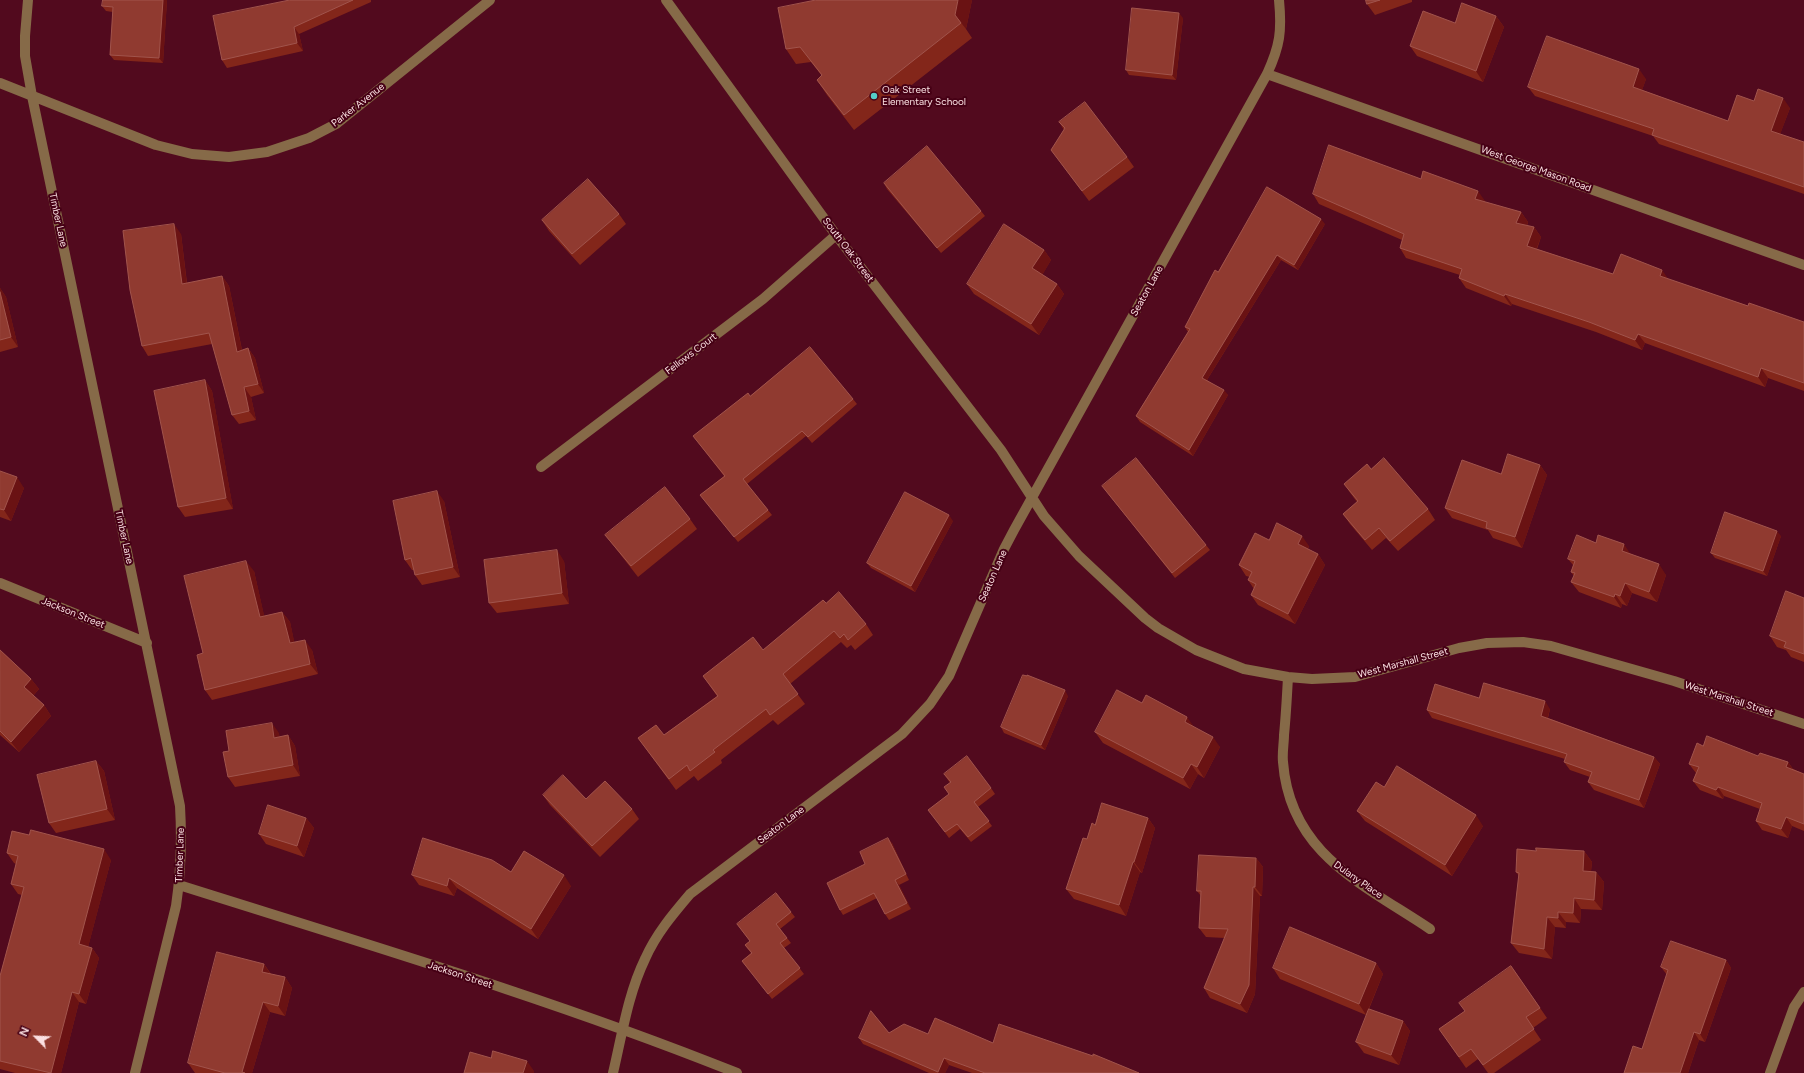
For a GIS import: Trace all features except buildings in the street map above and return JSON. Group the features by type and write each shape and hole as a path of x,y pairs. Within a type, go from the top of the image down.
{"street":[{"name":"Timber Lane","path":"28,0 25,56 32,96 180,806 182,842 176,906 135,1073"},
{"name":"Parker Avenue","path":"0,83 156,145 192,154 229,157 267,152 309,138 336,124 490,0"},
{"name":"South Oak Street","path":"666,0 836,235 1001,450 1032,498"},
{"name":"Seaton Lane","path":"613,1073 634,988 645,958 664,924 690,894 902,734 930,704 949,676 1004,549 1267,74 1276,55 1281,24 1278,0"},
{"name":"West George Mason Road","path":"1267,74 1804,266"},
{"name":"Fellows Court","path":"541,467 763,300 836,235"},
{"name":"West Marshall Street","path":"1032,498 1079,556 1145,618 1158,628 1196,650 1244,669 1288,677 1312,679 1355,677 1459,648 1487,643 1523,642 1551,646 1674,681 1804,724"},
{"name":"Jackson Street","path":"0,583 147,643"},
{"name":"Dulany Place","path":"1288,677 1283,761 1288,792 1299,822 1313,843 1335,866 1430,929"},
{"name":"Jackson Street","path":"179,885 454,972 671,1046 737,1073"},
{"path":"1770,1073 1794,1006 1804,992"}],"place":[{"name":"Oak Street Elementary School","path":"874,96"}]}
